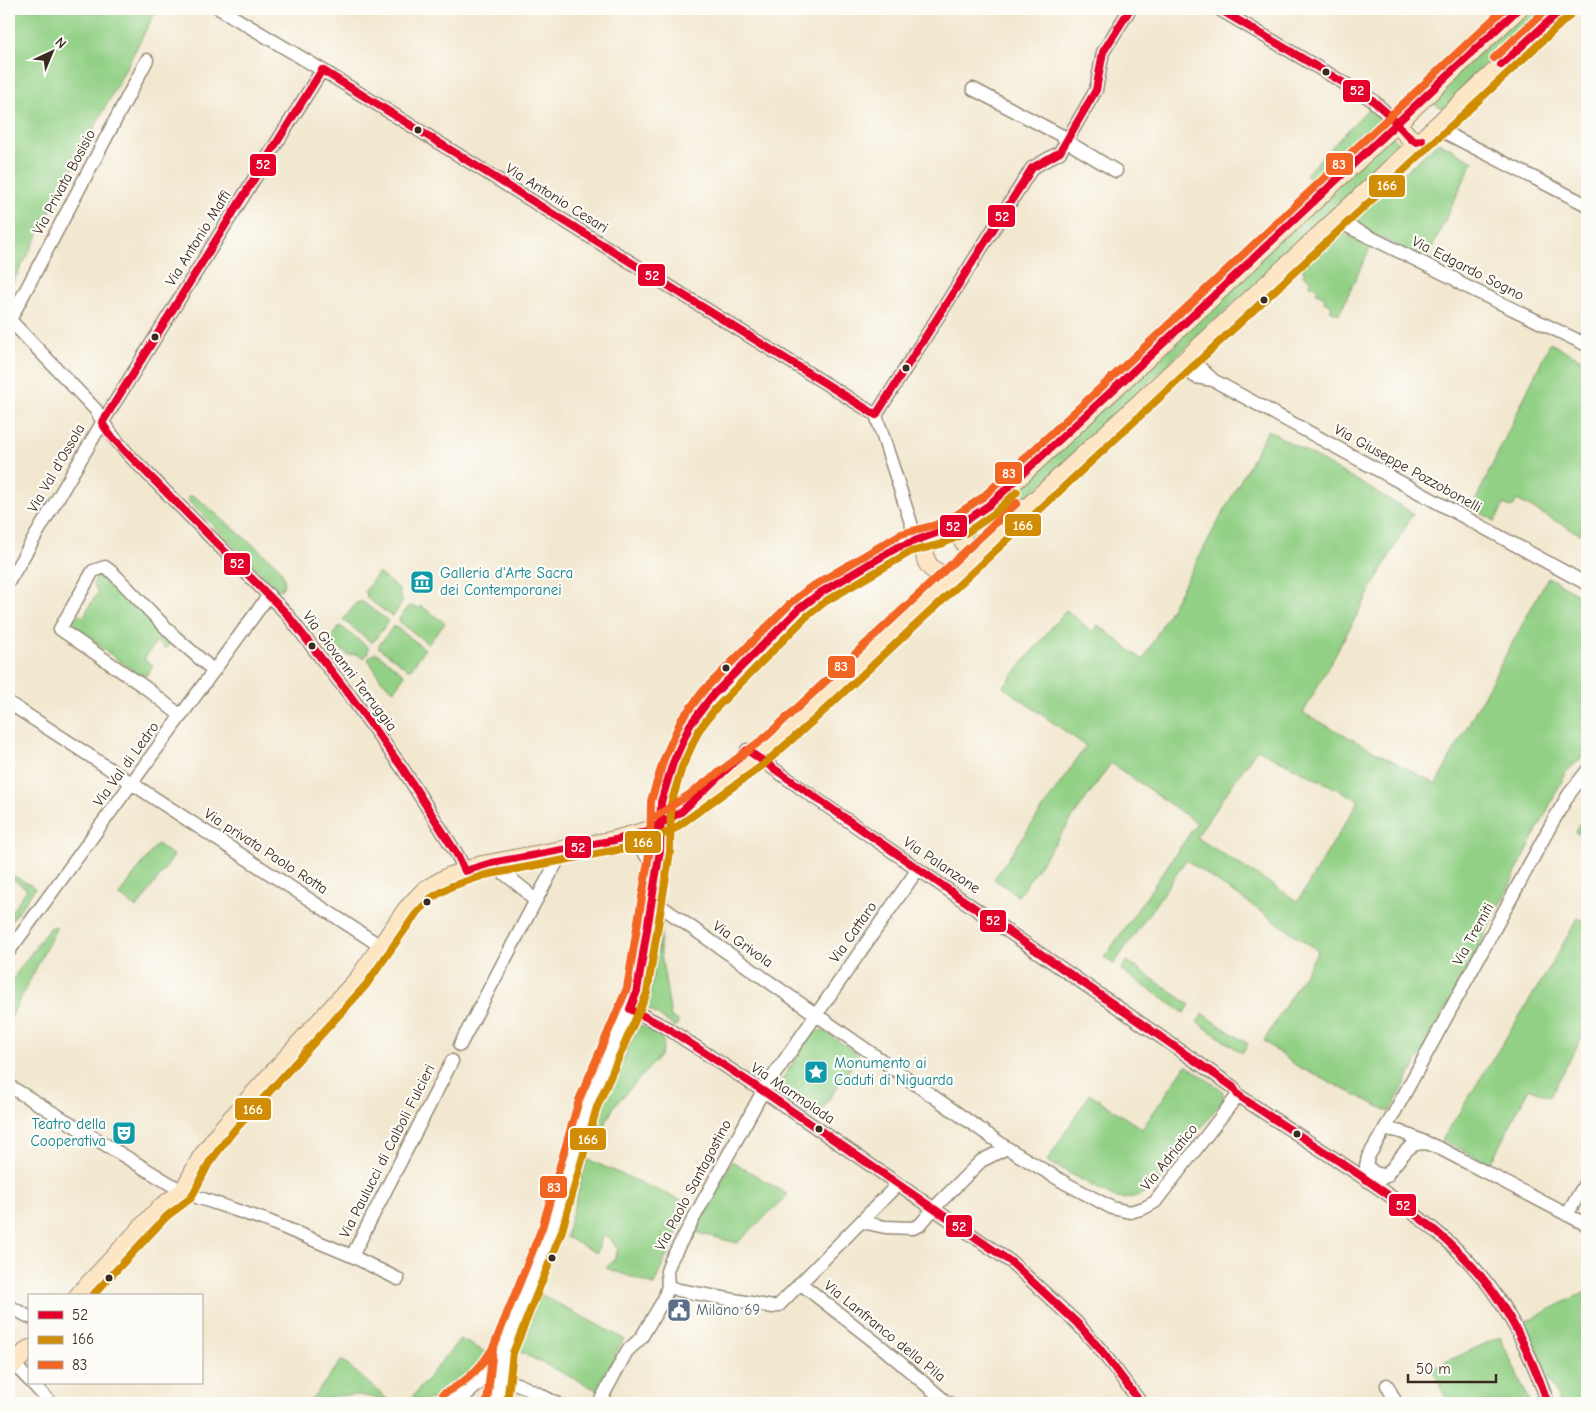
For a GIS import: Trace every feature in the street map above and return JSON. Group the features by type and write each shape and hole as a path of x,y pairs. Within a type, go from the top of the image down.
{"main road":[{"path":"660,825 661,802 673,763 690,725 707,702 806,603 906,543 918,540 938,534 946,532 953,533 964,542 967,555 960,569 951,574 940,574 931,568 924,552 930,538 938,534 961,524 989,505 1518,9"},
{"path":"80,1294 160,1208 182,1192 201,1158 223,1128 359,978 419,896 434,884 465,871 491,863 636,835 660,825 681,812 752,754 808,712 1562,9"},
{"path":"1403,117 1417,110 1437,124"},
{"path":"1403,117 1411,139 1416,142 1420,141"},
{"path":"11,1367 28,1351"}],"street":[{"name":"Via Antonio Cesari","path":"220,9 322,70 876,415"},
{"path":"925,558 876,415 1032,168 1060,152 1096,90 1103,52 1130,9"},
{"path":"1219,9 1403,117"},
{"name":"Via Privata Bosisio","path":"9,320 147,60"},
{"name":"Via Antonio Maffi","path":"102,423 322,70"},
{"path":"973,89 1067,140 1116,171"},
{"path":"1437,124 1446,133 1587,205"},
{"name":"Via Edgardo Sogno","path":"1335,220 1587,345"},
{"name":"Via Giovanni Terruggia","path":"9,320 96,410 110,435 273,600 349,694 403,768 458,856 465,871"},
{"name":"Via Giuseppe Pozzobonelli","path":"1194,352 1198,366 1213,380 1587,584"},
{"name":"Via Giuseppe Pozzobonelli","path":"1180,366 1196,377 1213,380"},
{"name":"Via Val d'Ossola","path":"9,581 102,423"},
{"path":"181,716 146,688 60,629 93,571 104,567 113,573 174,636 214,671"},
{"name":"Via Val di Ledro","path":"9,951 214,671 273,600"},
{"name":"Via privata Paolo Rotta","path":"9,703 382,947"},
{"name":"Via Palanzone","path":"752,754 1233,1087 1238,1095 1367,1179 1450,1243 1477,1270 1498,1299 1518,1334 1548,1403"},
{"name":"Via Tremiti","path":"1384,1130 1552,823 1569,794 1587,771"},
{"path":"466,1396 483,1380 502,1355 551,1231 588,1104 638,991 657,873 661,840 660,825"},
{"path":"621,838 628,840 641,849 657,873"},
{"path":"460,1045 564,849"},
{"path":"491,863 526,891 535,902"},
{"name":"Via Cattaro","path":"763,1092 918,869"},
{"name":"Via Grivola","path":"652,900 1007,1148"},
{"name":"Via Marmolada","path":"630,1008 667,1028 1011,1262 1076,1322 1100,1349 1141,1403"},
{"name":"Via Paulucci di Calboli Fulcieri","path":"352,1256 452,1061"},
{"path":"9,1086 194,1198 268,1222 352,1256 398,1279"},
{"name":"Via Paolo Santagostino","path":"600,1401 627,1351 643,1335 664,1299 668,1286 667,1271 671,1260 763,1092"},
{"name":"Via Adriatico","path":"1007,1148 1112,1208 1130,1212 1155,1202 1238,1095"},
{"path":"1393,1115 1401,1132 1410,1142 1408,1149"},
{"path":"1386,1176 1375,1173 1366,1166 1368,1157 1384,1130 1392,1130 1441,1149 1587,1225"},
{"path":"1367,1179 1379,1180 1386,1176 1408,1149 1414,1145 1426,1143"},
{"path":"862,1222 885,1227 913,1228 920,1225 934,1208 981,1162 1007,1148"},
{"path":"1346,1166 1358,1164 1368,1157"},
{"path":"1386,1176 1385,1185 1388,1195"},
{"path":"1567,1215 1587,1180"},
{"path":"668,1286 678,1290 773,1307 779,1305 898,1184"},
{"name":"Via Lanfranco della Pila","path":"800,1283 949,1403"},
{"path":"9,1306 28,1316"},
{"path":"497,1403 502,1355"},
{"path":"11,1367 28,1379"},
{"path":"500,1378 522,1385 556,1403"},
{"path":"33,1384 51,1403"},
{"path":"1387,1385 1396,1403"},
{"path":"448,1403 479,1389 494,1396 497,1403"}],"green space":[{"path":"9,9 157,9 9,290"},
{"path":"1526,9 1548,9 1550,11 1445,110 1428,100"},
{"path":"1369,108 1379,119 1377,128 1318,182 1305,175"},
{"path":"1391,135 1404,149 1251,292 1248,289 972,549 960,529"},
{"path":"1439,142 1473,161 1426,260 1356,226 1354,218"},
{"path":"1336,230 1371,246 1339,314 1330,310 1332,306 1324,302 1325,297 1316,293 1318,289 1309,284 1311,280 1303,275 1305,271 1295,267"},
{"path":"1550,343 1587,362 1587,538 1517,500 1512,508 1504,504 1495,521 1472,508"},
{"path":"1268,430 1413,513 1303,713 1436,784 1548,577 1587,599 1587,753 1567,771 1480,944 1390,1112 1295,1065 1264,1041 1318,951 1186,860 1114,964 1104,958 1197,823 1111,763 1018,896 994,879 1086,746 1003,687 1066,610 1093,632 1098,625 1143,660","holes":["1257,749 1359,800 1298,901 1196,837"]},
{"path":"190,496 197,498 277,565 284,577 282,589 278,590 188,501 187,498"},
{"path":"378,573 399,589 400,597 403,601 394,615 391,616 367,598 365,591"},
{"path":"100,575 108,577 170,638 170,643 166,649 156,642 144,659 153,666 147,675 136,673 69,624 75,613 83,617 98,592 93,584"},
{"path":"357,602 363,602 387,620 387,623 374,641 371,642 343,620"},
{"path":"409,606 418,608 421,606 445,623 428,644 400,622 399,619"},
{"path":"340,626 368,647 368,653 364,658 356,654 348,655 330,642 330,639"},
{"path":"393,627 396,627 425,649 411,669 408,669 379,648 379,645"},
{"path":"377,653 405,675 394,690 382,681 368,659 371,655"},
{"path":"1587,812 1587,837 1575,832"},
{"path":"157,844 174,856 137,908 119,895"},
{"path":"9,873 35,888 9,924 9,915 27,889 9,876"},
{"path":"1578,918 1585,921 1587,918 1587,1028 1550,1097 1529,1088 1490,1164 1442,1140 1544,977"},
{"path":"662,921 660,948 671,1017 679,1022 675,1027 646,1007 651,989"},
{"path":"50,927 57,927 9,1021 9,984"},
{"path":"1127,961 1190,1005 1184,1013 1121,970"},
{"path":"1203,1014 1248,1044 1242,1053 1197,1022"},
{"path":"639,1025 657,1033 664,1043 661,1055 615,1105 590,1152 586,1151 606,1096"},
{"path":"823,1030 859,1055 815,1120 779,1095 777,1087 814,1032"},
{"path":"1186,1065 1222,1090 1224,1098 1161,1180 1151,1189 1133,1197 1113,1197 1047,1161 1090,1094 1142,1129"},
{"path":"587,1159 689,1204 654,1285 606,1268 614,1260 618,1250 610,1238 603,1234 597,1253 566,1237"},
{"path":"732,1161 788,1195 737,1243 695,1232"},
{"path":"1587,1291 1587,1403 1560,1403 1523,1323"},
{"path":"540,1294 624,1339 606,1379 597,1390 518,1351"},
{"path":"1500,1337 1530,1403 1448,1403 1432,1368"},
{"path":"460,1339 488,1353 473,1376 458,1391 448,1395 425,1400 410,1400"},
{"path":"342,1360 388,1400 358,1395 338,1396 309,1402"}],"transit line":[{"name":"52","path":"1130,9 1103,52 1096,90 1060,152 1032,168 876,415 322,70 102,423 110,435 131,457 286,613 349,694 403,769 458,856 465,871 491,863 615,840 647,831 681,812 747,750 1233,1087 1238,1095 1390,1196 1435,1230 1476,1270 1498,1298 1522,1341 1548,1403"},
{"name":"52","path":"1219,9 1371,99 1411,139 1417,142 1422,140"},
{"name":"83","path":"487,1402 493,1348 542,1228 579,1100 627,988 650,849 651,801 664,759 681,720 704,690 792,602 808,589 901,534 935,525 956,515 983,497 1504,9"},
{"name":"52","path":"1141,1403 1100,1349 1076,1322 1011,1262 763,1091 667,1028 630,1009 637,991 660,850 661,802 673,763 690,725 712,696 799,609 820,593 898,547 950,528 970,518 989,505 1518,9"},
{"name":"83","path":"1494,58 1547,9"},
{"name":"52","path":"1501,65 1562,9"},
{"name":"166","path":"94,1294 167,1216 191,1198 209,1163 231,1134 366,985 415,915 431,898 452,886 485,875 617,850 651,840 674,829 763,765 815,719 1569,16"},
{"name":"166","path":"507,1403 513,1353 561,1234 597,1107 647,993 670,852 671,804 682,767 699,730 715,709 806,617 826,601 910,552 941,544 966,533 995,513 1017,492"},
{"name":"83","path":"655,817 690,794 767,736 1017,503"},
{"name":"83","path":"443,1394 475,1372 497,1340"}],"place":[{"name":"Galleria d'Arte Sacra dei Contemporanei","path":"422,582"},
{"name":"Monumento ai Caduti di Niguarda","path":"816,1072"},
{"name":"Teatro della Cooperativa","path":"124,1133"},
{"name":"Milano 69","path":"679,1310"}]}
